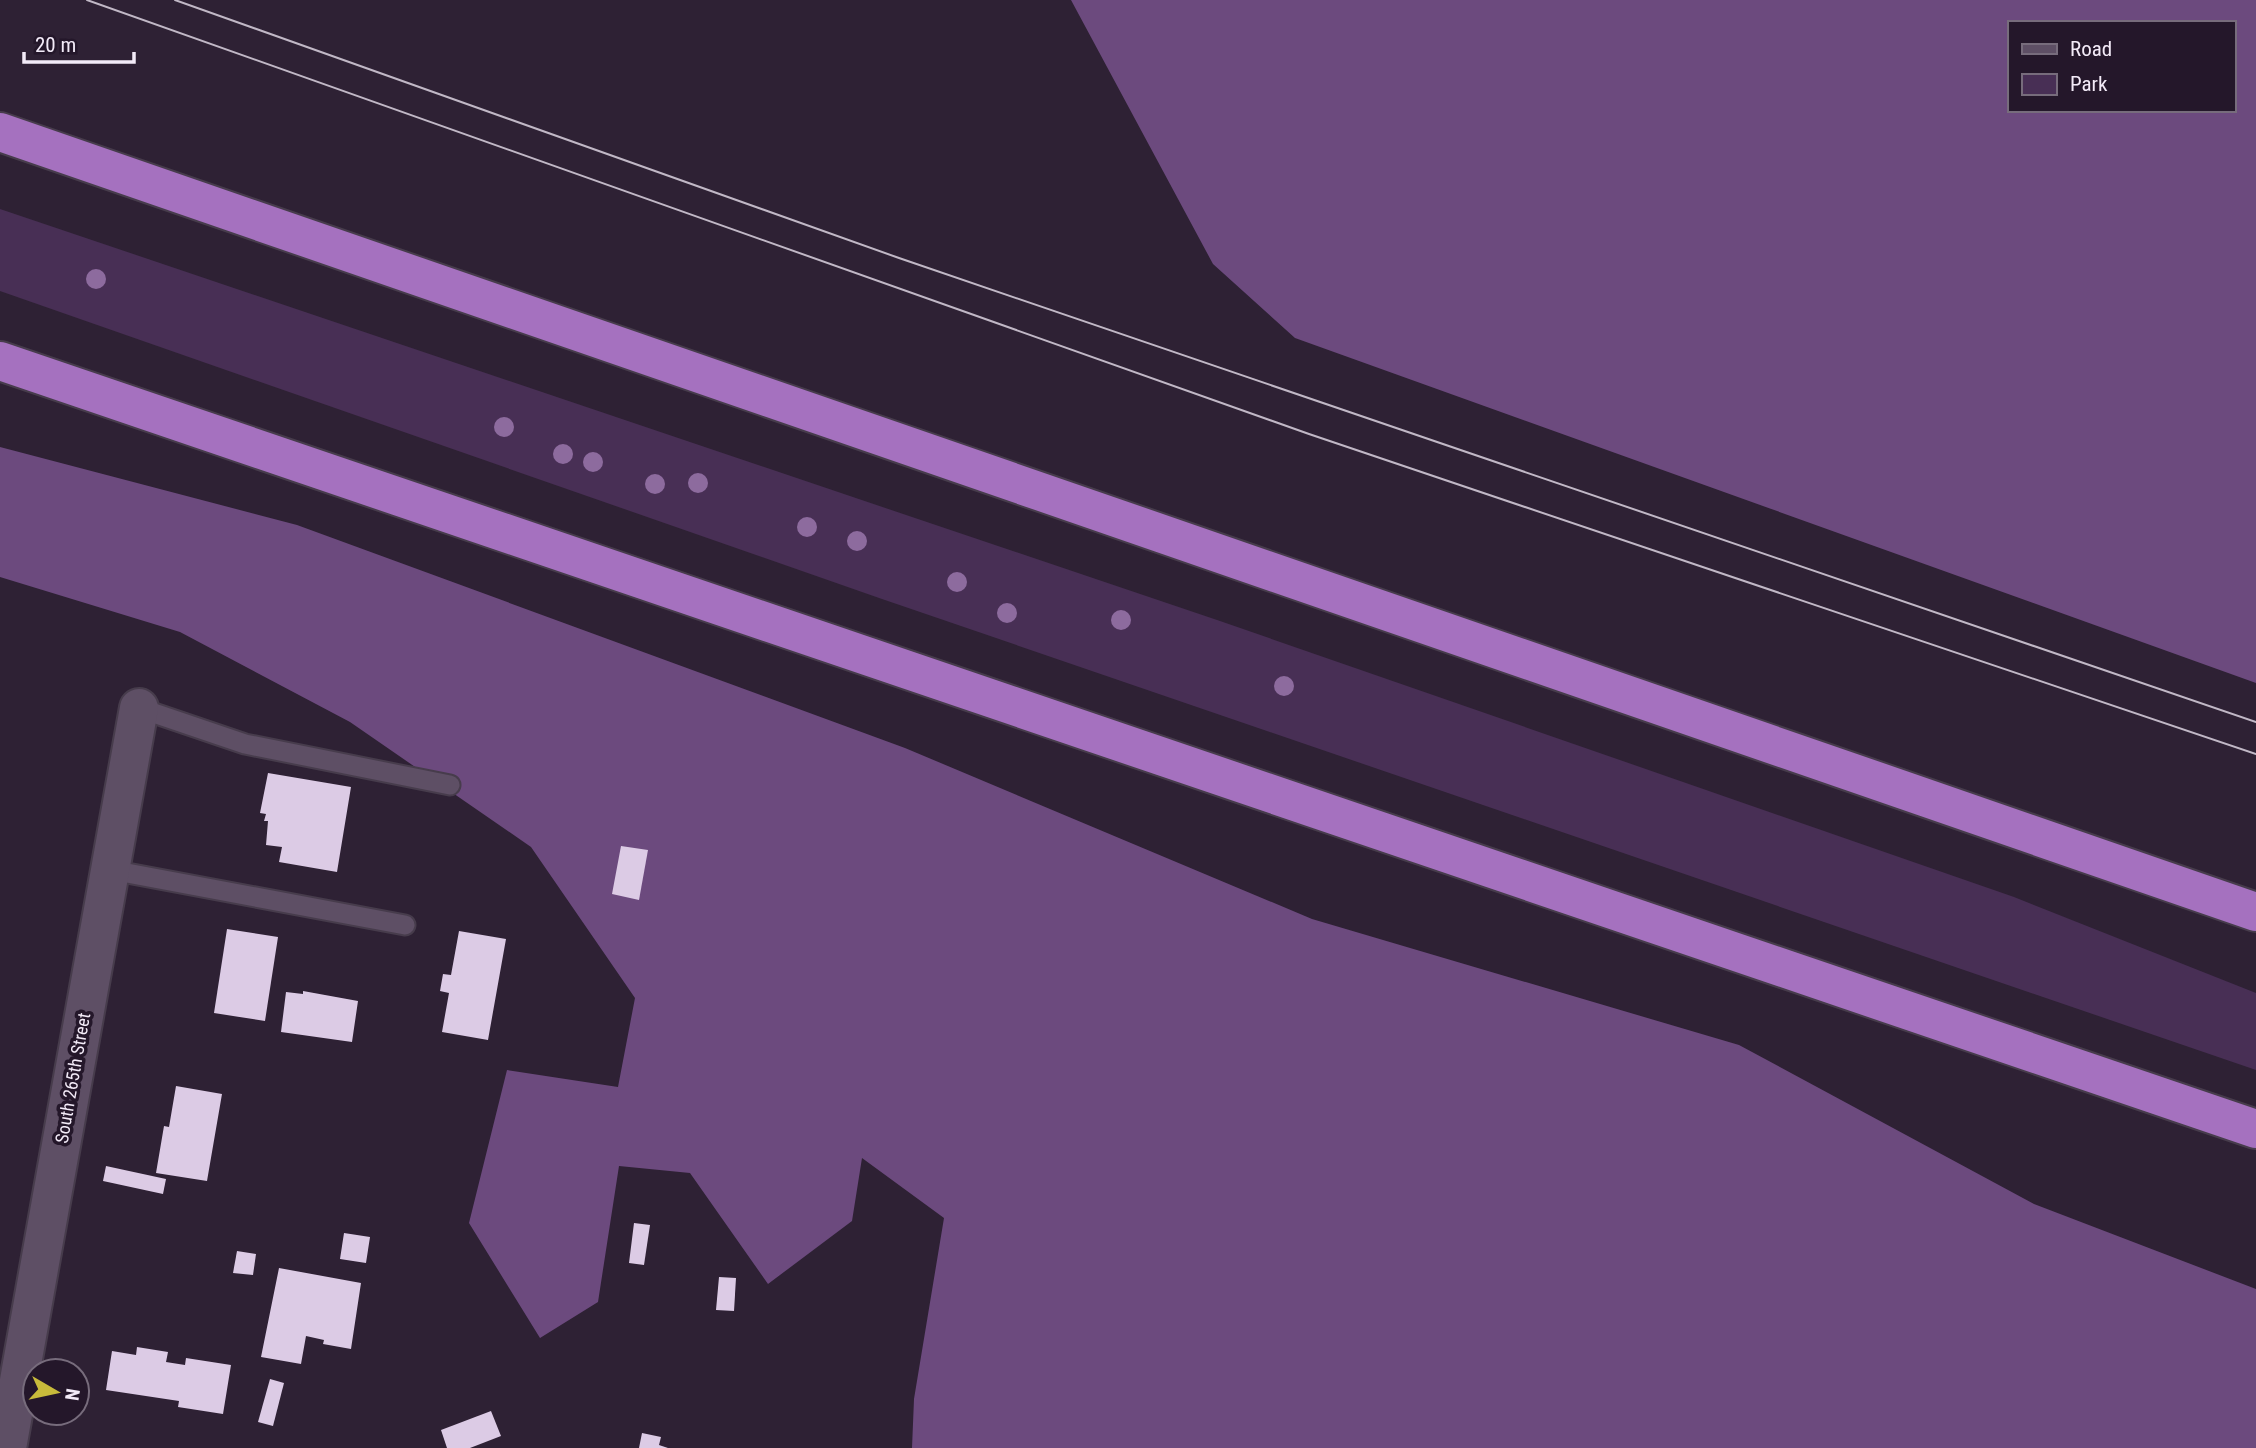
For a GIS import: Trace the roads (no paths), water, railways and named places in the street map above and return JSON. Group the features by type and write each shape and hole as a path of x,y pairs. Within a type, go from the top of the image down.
{"highway":[{"path":"0,132 2256,912"},
{"path":"0,360 2256,1129"}],"street":[{"name":"South 265th Street","path":"7,1448 139,708"}],"lane":[{"path":"139,708 245,744 450,785"},
{"path":"111,870 405,925"}],"tram line":[{"path":"87,0 1309,434 2256,754"},
{"path":"175,0 899,258 2256,722"}]}
